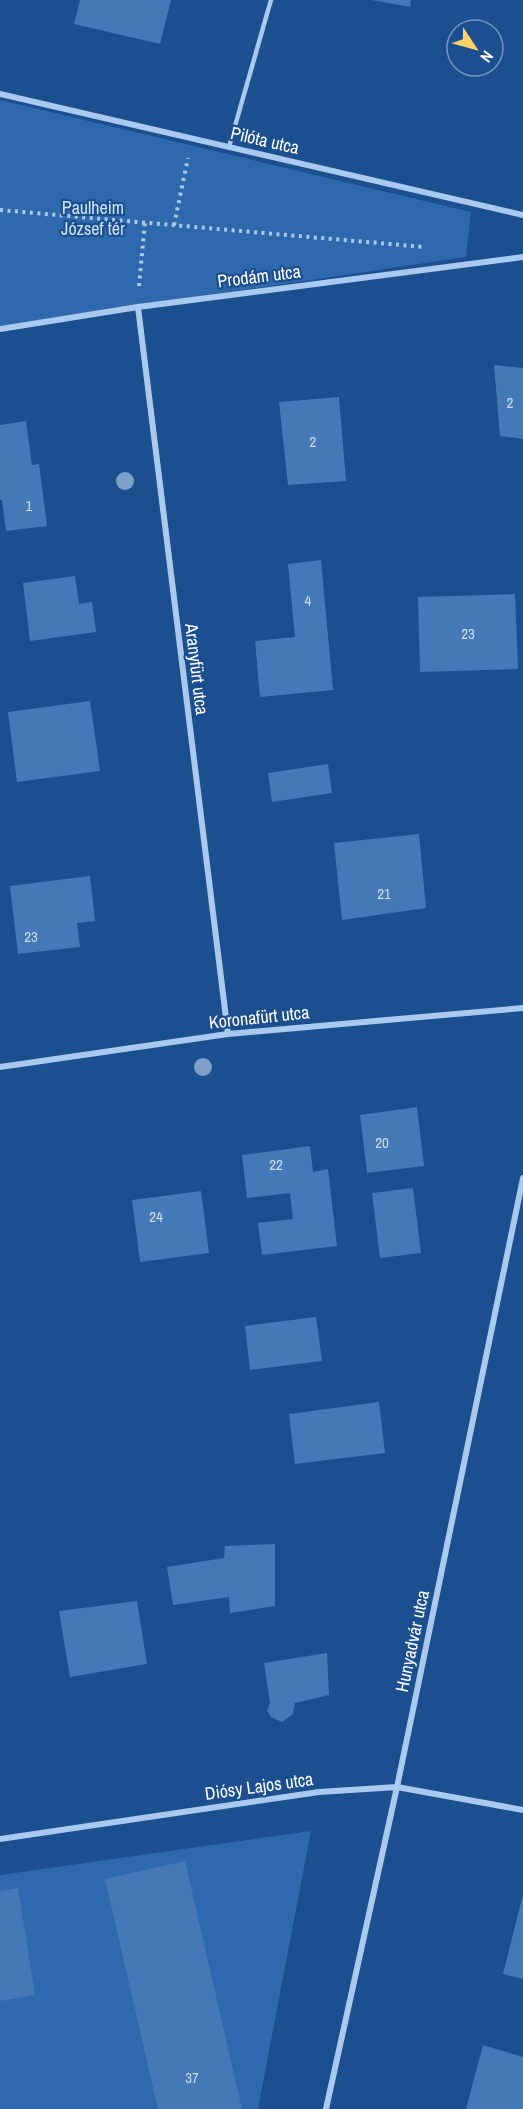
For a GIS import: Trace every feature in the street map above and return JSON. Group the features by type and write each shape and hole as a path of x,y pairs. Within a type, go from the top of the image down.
{"street":[{"name":"Pilóta utca","path":"0,94 523,215"},
{"name":"Prodám utca","path":"0,329 138,307 523,258"},
{"name":"Aranyfürt utca","path":"138,307 228,1034"},
{"name":"Koronafürt utca","path":"0,1066 228,1034 523,1008"},
{"name":"Hunyadvár utca","path":"326,2109 397,1787 523,1179"},
{"name":"Diósy Lajos utca","path":"0,1839 319,1792 397,1787 523,1810"}],"lane":[{"path":"229,147 271,0"}],"path":[{"path":"174,225 191,140"},
{"path":"0,210 430,248"},
{"path":"138,307 145,222"}],"green space":[{"name":"Paulheim József tér","path":"0,100 471,212 466,257 0,326"},
{"path":"311,1831 258,2109 0,2109 0,1875"}],"building":[{"path":"80,0 171,0 160,44 74,24"},
{"path":"372,0 411,0 410,7"},
{"path":"494,365 523,368 523,439 500,436"},
{"path":"339,397 346,481 288,485 279,402"},
{"path":"26,421 32,465 39,464 47,526 6,531 2,500 0,500 0,425"},
{"path":"321,560 333,690 260,697 255,641 295,637 288,564"},
{"path":"75,576 79,604 92,602 96,632 30,641 23,583"},
{"path":"515,594 518,669 420,672 418,597"},
{"path":"90,701 100,771 17,782 8,712"},
{"path":"328,764 332,793 272,802 268,773"},
{"path":"419,834 426,908 342,920 334,843"},
{"path":"90,876 95,921 77,923 80,947 18,954 10,886"},
{"path":"417,1107 424,1166 367,1173 360,1115"},
{"path":"310,1146 313,1172 328,1169 337,1246 262,1255 258,1223 293,1219 290,1193 247,1198 242,1155"},
{"path":"413,1188 421,1253 380,1258 372,1193"},
{"path":"201,1191 209,1253 140,1262 132,1200"},
{"path":"316,1317 322,1361 250,1370 245,1326"},
{"path":"379,1402 385,1453 295,1464 289,1414"},
{"path":"275,1544 275,1606 230,1613 229,1597 173,1605 167,1567 224,1558 225,1546"},
{"path":"137,1601 147,1664 70,1677 59,1611"},
{"path":"327,1653 329,1695 295,1703 293,1714 282,1722 271,1717 267,1711 270,1703 264,1663"},
{"path":"185,1861 242,2109 158,2109 105,1879"},
{"path":"18,1888 35,1995 0,2001 0,1891"},
{"path":"523,1898 523,1979 503,1974"},
{"path":"483,2045 523,2057 523,2109 466,2109"}]}
